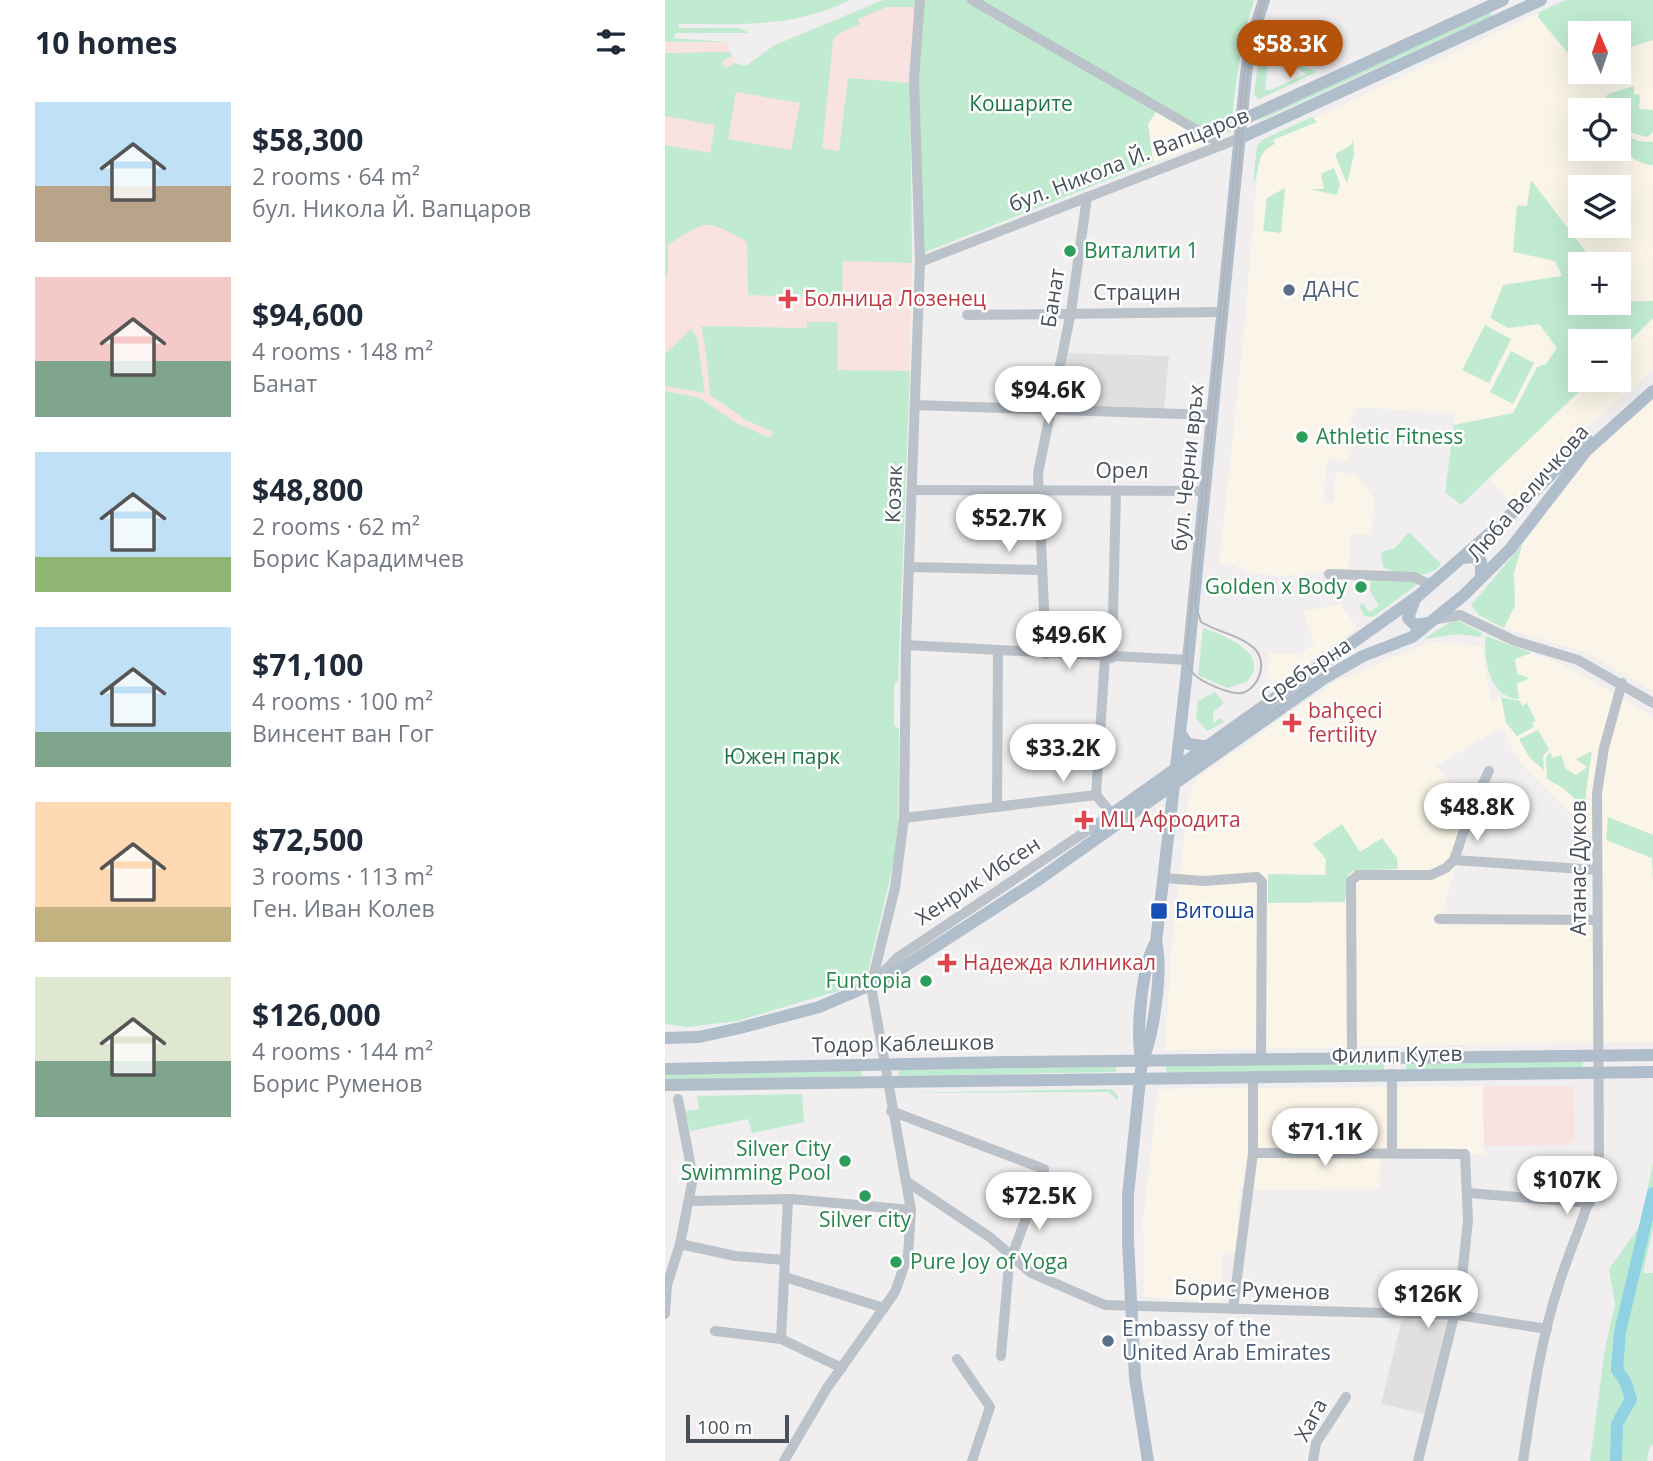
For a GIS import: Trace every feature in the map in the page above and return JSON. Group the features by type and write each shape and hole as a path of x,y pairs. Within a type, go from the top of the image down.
{"main road":[{"name":"бул. Черни връх","path":"1148,1461 1129,1305 1128,1195 1142,1061 1149,1046 1159,953 1156,942 1188,660 1242,120 1251,41 1264,0"},
{"name":"бул. Никола Й. Вапцаров","path":"1240,138 1541,0"},
{"name":"бул. Никола Й. Вапцаров","path":"1242,120 1501,1"},
{"path":"1501,1 1507,16"},
{"name":"Люба Величкова","path":"1463,558 1595,432 1653,382"},
{"name":"Люба Величкова","path":"1433,621 1464,595 1511,548 1586,451 1653,391"},
{"path":"1463,558 1478,558 1482,565 1481,577"},
{"name":"Сребърна","path":"1175,771 1417,596 1463,558"},
{"path":"1417,596 1408,618 1419,626 1433,621"},
{"name":"Сребърна","path":"1174,785 1323,679 1363,656 1412,637 1433,621"},
{"path":"1180,733 1188,744 1210,747"},
{"name":"Хенрик Ибсен","path":"1094,841 1112,814 1175,771"},
{"name":"Хенрик Ибсен","path":"665,1038 699,1037 740,1028 819,1007 871,986 1094,841 1174,785"},
{"name":"Филип Кутев","path":"1142,1061 1653,1055"},
{"name":"Тодор Каблешков","path":"665,1069 884,1063 1142,1061"},
{"name":"Филип Кутев","path":"1140,1077 1653,1072"},
{"name":"Тодор Каблешков","path":"665,1085 1140,1077"}],"street":[{"name":"Козяк","path":"871,986 895,888 904,818 905,645 920,262 914,79 920,0"},
{"path":"972,0 1223,145"},
{"name":"бул. Никола Й. Вапцаров","path":"920,262 1240,138"},
{"name":"Банат","path":"1046,654 1038,473 1071,312 1087,197"},
{"name":"Страцин","path":"967,315 1223,312"},
{"path":"915,405 1212,415"},
{"name":"Орел","path":"913,490 1205,491"},
{"path":"1112,814 1096,795 1109,658 1116,490"},
{"path":"910,567 1042,570"},
{"path":"1329,574 1414,577 1431,585"},
{"path":"1464,595 1463,609 1468,618 1515,641 1578,660 1622,683 1653,704"},
{"name":"Сребърна","path":"1433,621 1451,614 1468,618"},
{"path":"905,645 1109,658 1188,660"},
{"path":"997,807 998,651"},
{"name":"Атанас Дуков","path":"1547,1329 1558,1285 1590,1203 1601,1144 1597,793 1601,762 1622,683"},
{"path":"1352,1058 1351,881 1358,875 1437,874 1454,860 1472,807 1489,771"},
{"path":"904,818 1096,795"},
{"name":"Хенрик Ибсен","path":"871,986 897,958 1112,814"},
{"path":"1454,860 1597,870"},
{"path":"1163,878 1204,881 1257,877 1262,882 1261,1059"},
{"path":"1439,919 1598,920"},
{"path":"783,1461 842,1368 895,1292 906,1265 911,1210 891,1111 871,986"},
{"path":"1392,1074 1392,1152"},
{"path":"1233,1308 1253,1153 1253,1076"},
{"path":"665,1314 667,1285 691,1201 692,1164 678,1098"},
{"path":"891,1111 1044,1169 1009,1264 1000,1356"},
{"path":"1253,1153 1465,1154 1469,1194 1456,1315 1418,1461"},
{"name":"Борис Руменов","path":"906,1181 1013,1256 1031,1273 1105,1305 1456,1315 1547,1329"},
{"path":"1469,1194 1590,1203"},
{"path":"691,1201 788,1199 911,1210"},
{"path":"781,1339 788,1199"},
{"path":"680,1244 735,1255 785,1260"},
{"path":"785,1277 884,1308"},
{"path":"1523,1461 1547,1329"},
{"path":"715,1331 781,1339 842,1368"},
{"path":"957,1359 990,1409 972,1461"},
{"name":"Хага","path":"1313,1461 1316,1443 1346,1397"}],"shaded area":[{"name":"Болница Лозенец","path":"883,0 915,0 910,83 912,263 908,409 665,465 665,42 727,42 735,63 746,66 773,46"},
{"path":"1567,0 1653,0 1653,301 1631,302 1631,252 1568,252 1568,315 1574,315 1519,425 1454,425 1455,414 1358,407 1350,422 1350,461 1327,459 1323,502 1333,503 1336,472 1356,474 1374,499 1371,535 1351,534 1348,568 1284,576 1250,574 1231,564 1219,563 1243,343 1260,143"},
{"path":"1156,111 1205,140 1203,145 1153,162 1148,124"},
{"path":"1653,318 1653,370 1631,389 1631,340"},
{"path":"1065,353 1169,356 1164,412 1053,409"},
{"path":"1579,392 1627,392 1573,439 1510,502 1489,478"},
{"path":"1653,398 1653,692 1588,653 1504,628 1515,605 1514,573 1522,545 1595,450"},
{"path":"1341,605 1357,628 1280,681 1267,680 1269,653 1299,655 1314,644 1303,611"},
{"path":"1430,642 1482,646 1491,703 1511,691 1517,674 1515,659 1532,653 1560,663 1653,717 1653,1042 1165,1050 1171,953 1189,792 1199,777 1333,683","holes":["1501,727 1521,764 1591,833 1591,915 1442,915 1472,807 1436,766"]},
{"path":"1483,1086 1484,1154 1380,1156 1379,1189 1249,1190 1240,1187 1236,1253 1223,1253 1222,1302 1144,1297 1143,1220 1158,1089"},
{"path":"1483,1086 1574,1086 1575,1140 1569,1145 1484,1146"},
{"path":"1402,1319 1447,1322 1425,1414 1381,1404"}],"green space":[{"path":"665,0 850,0 809,16 788,20 745,24 679,24 678,28 740,28 749,33 676,33 674,38 727,42 665,42"},
{"path":"883,0 915,0 914,7 887,7 858,19 860,24 838,34 833,40 822,149 839,151 848,78 910,83 912,263 843,261 842,298 748,295 747,242 723,229 707,225 691,230 668,245 668,273 665,276 665,145 710,153 715,125 665,116 665,53 730,52 732,56 722,61 725,68 735,63 746,66 773,46","holes":["736,92 800,103 791,150 728,139"]},
{"name":"Кошарите","path":"923,0 1254,0 1239,65 1231,131 1205,140 1156,112 1148,124 1153,162 923,253 917,80"},
{"path":"1566,0 1653,0 1653,40 1631,47 1631,21 1568,21 1568,53 1538,17 1539,12"},
{"path":"1490,12 1492,16 1259,121 1261,118"},
{"path":"1266,28 1271,31 1265,90 1271,90 1306,74 1291,62 1317,72 1259,99 1254,95 1262,32"},
{"path":"1280,34 1291,62 1283,53"},
{"path":"1634,86 1634,94 1640,95 1639,109 1653,110 1653,132 1647,137 1631,133 1631,98 1605,98 1608,94"},
{"path":"1312,117 1317,122 1273,140 1275,144 1261,157 1253,183 1257,146 1262,140"},
{"path":"1631,137 1638,141 1653,142 1653,165 1631,157"},
{"path":"1353,140 1354,155 1347,184 1335,154 1350,146"},
{"path":"1334,168 1340,184 1337,195 1309,189 1324,189 1321,174"},
{"path":"1531,180 1568,229 1568,238 1575,238 1586,252 1568,252 1568,315 1631,315 1631,302 1653,301 1653,318 1631,340 1631,329 1568,329 1568,392 1579,392 1461,505 1445,492 1454,425 1513,413 1537,367 1546,364 1557,348 1539,324 1508,328 1490,318 1503,285 1562,276 1555,261 1513,252 1517,205 1527,206"},
{"path":"1285,188 1281,233 1263,231 1267,198"},
{"name":"Южен парк","path":"807,322 837,322 838,370 910,371 898,681 894,685 894,725 899,729 898,844 867,976 855,986 737,1021 688,1027 665,1024 665,391 700,398 736,423 770,438 773,432 746,420 710,395 701,326 807,328"},
{"path":"1485,325 1511,339 1489,383 1462,370"},
{"path":"691,329 697,338 705,393 665,386 665,354"},
{"path":"1511,351 1534,363 1513,404 1490,392"},
{"path":"1409,532 1441,564 1437,569 1415,574 1383,567 1381,552 1395,548"},
{"path":"1522,545 1514,573 1515,605 1504,628 1479,615 1471,605"},
{"path":"1371,579 1422,581 1373,617 1365,616 1359,606 1363,603 1369,612 1379,606 1370,591"},
{"path":"1455,619 1482,633 1480,637 1458,634 1424,639"},
{"path":"1203,628 1233,641 1250,654 1254,663 1253,672 1246,682 1227,688 1198,675"},
{"path":"1486,636 1532,653 1515,659 1517,674 1529,678 1517,684 1519,699 1509,697 1495,685 1487,666"},
{"path":"1215,692 1224,703 1213,712 1213,723 1221,718 1224,722 1207,731 1196,718 1198,701"},
{"path":"1501,697 1520,701 1522,706 1527,703 1536,721 1532,723 1534,727 1517,736 1506,723"},
{"path":"1538,730 1549,749 1543,756 1544,770 1530,758 1519,739"},
{"path":"1592,751 1586,792 1587,810 1563,788 1547,779 1546,757 1550,752 1553,758 1561,755 1566,769 1576,775 1587,767 1576,759"},
{"path":"1608,817 1653,835 1653,883 1652,858 1606,840"},
{"path":"1342,824 1360,852 1382,838 1397,858 1398,869 1353,871 1348,875 1345,902 1268,903 1268,874 1325,875 1326,859 1313,844"},
{"path":"1583,1061 1583,1069 1406,1070 1406,1063"},
{"path":"1384,1063 1384,1071 1166,1073 1166,1065"},
{"path":"1116,1065 1116,1072 899,1076 899,1069"},
{"path":"862,1070 862,1076 665,1080 665,1073"},
{"path":"1111,1089 1118,1096 1118,1101 1109,1092 896,1093"},
{"path":"802,1094 804,1122 752,1133 748,1119 690,1131 685,1111 699,1109 697,1096"},
{"path":"1653,1163 1653,1229 1643,1273 1653,1273 1653,1446 1650,1445 1647,1461 1590,1461 1605,1349 1615,1304 1609,1269 1640,1226"}],"waterway":[{"path":"1616,1461 1617,1424 1631,1399 1625,1381 1617,1370 1620,1332 1653,1193"}],"tram line":[{"path":"1262,0 1244,74 1186,658 1197,677 1216,687 1237,693 1248,690 1257,680 1261,667 1258,653 1242,640 1201,622 1195,604 1248,74 1253,41 1265,0"}],"place":[{"name":"Виталити 1","path":"1070,251"},
{"name":"ДАНС","path":"1289,290"},
{"name":"Болница Лозенец","path":"788,299"},
{"name":"Athletic Fitness","path":"1302,437"},
{"name":"Golden x Body","path":"1361,587"},
{"name":"bahçeci fertility","path":"1292,723"},
{"name":"МЦ Афродита","path":"1084,820"},
{"name":"Витоша","path":"1159,911"},
{"name":"Надежда клиникал","path":"947,963"},
{"name":"Funtopia","path":"926,981"},
{"name":"Silver City Swimming Pool","path":"845,1161"},
{"name":"Silver city","path":"865,1196"},
{"name":"Pure Joy of Yoga","path":"896,1262"},
{"name":"Embassy of the United Arab Emirates","path":"1108,1341"}]}
